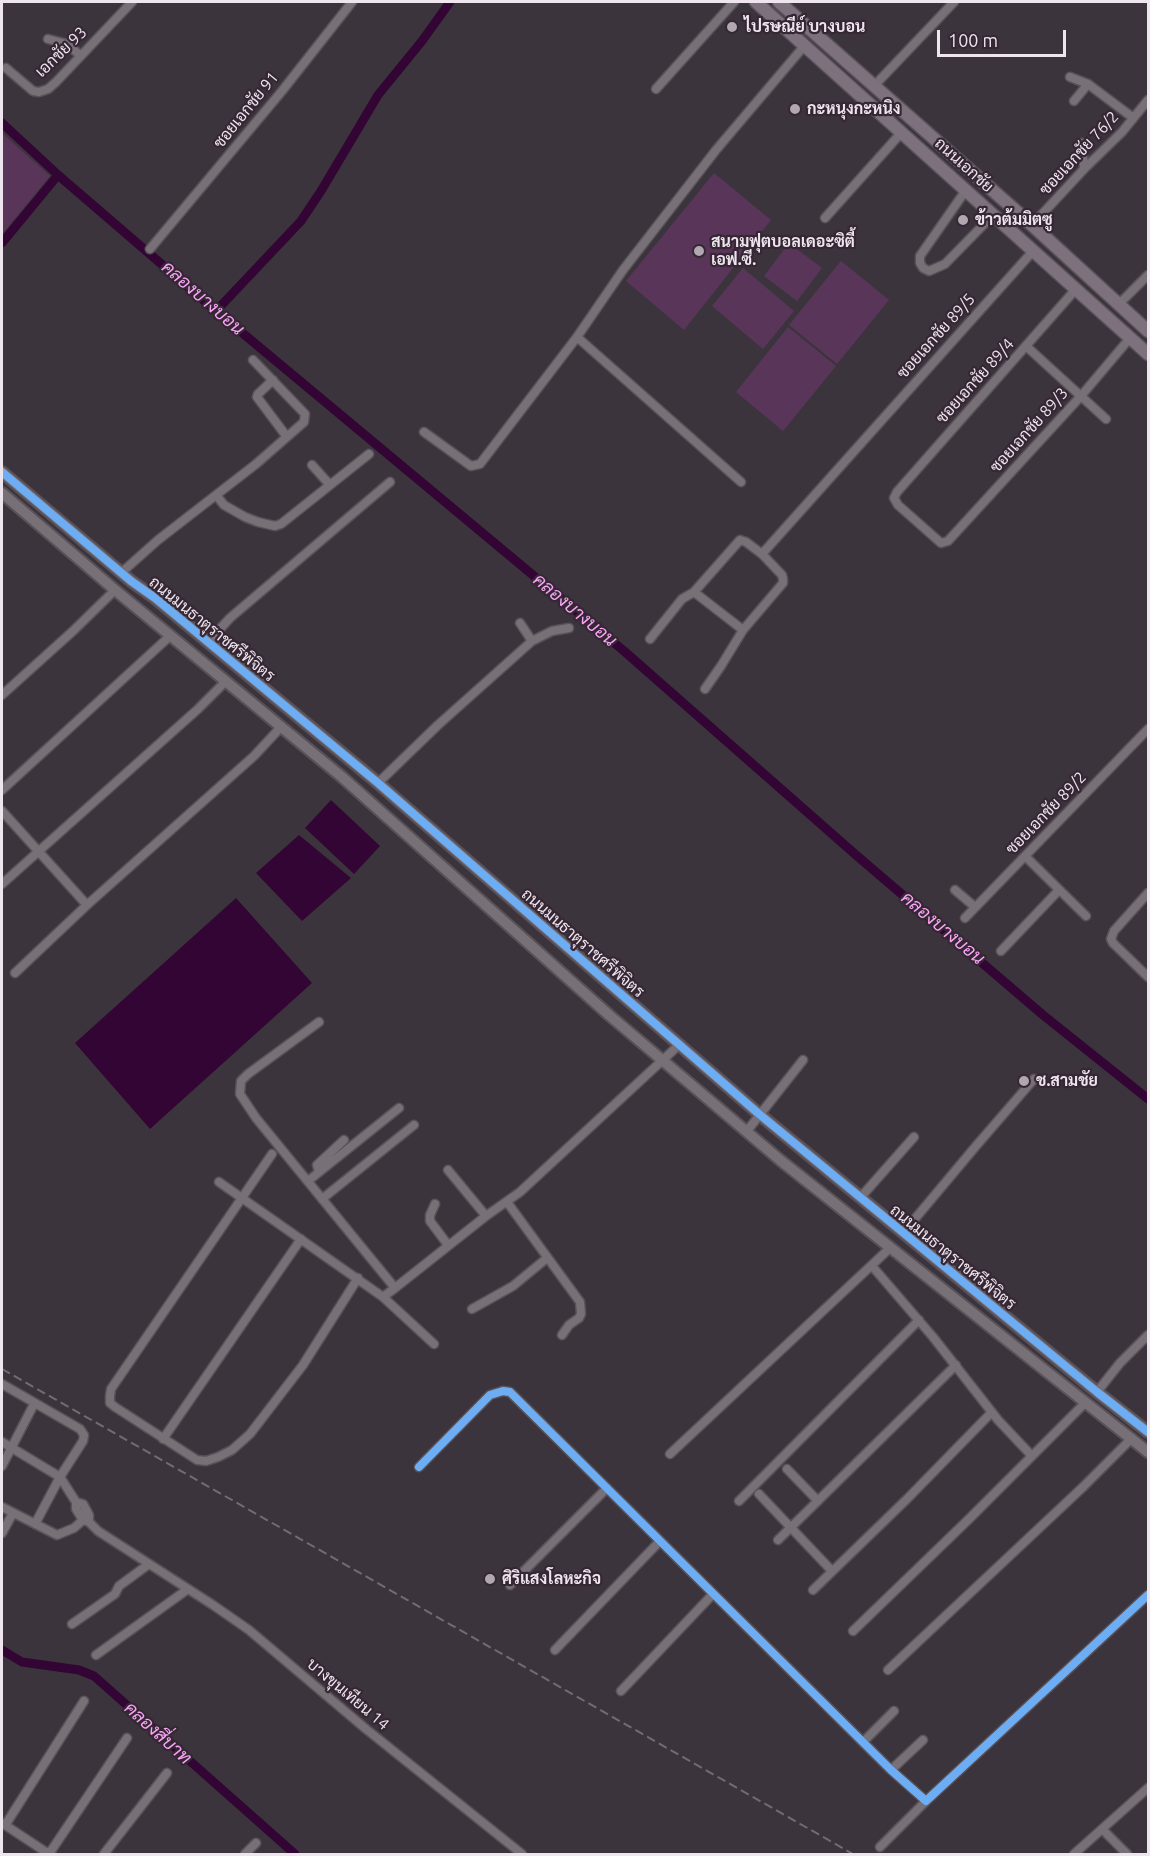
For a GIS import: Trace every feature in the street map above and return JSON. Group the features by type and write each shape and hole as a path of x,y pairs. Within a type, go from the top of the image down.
{"main road":[{"name":"ถนนเอกชัย","path":"779,2 1032,225 1149,332"},
{"name":"ถนนเอกชัย","path":"759,3 1149,354"}],"street":[{"name":"เอกชัย 93","path":"6,68 33,91 48,89 132,2"},
{"name":"ซอยเอกชัย 91","path":"151,248 282,91 352,2"},
{"path":"656,89 734,2"},
{"path":"874,86 954,2"},
{"path":"48,39 67,44 81,56"},
{"path":"424,432 471,466 480,464 577,337 623,270 716,150 805,45"},
{"path":"1070,77 1088,84 1132,117"},
{"path":"1074,101 1088,84"},
{"name":"ซอยเอกชัย 76/2","path":"1032,225 1122,132 1132,117 1149,100"},
{"path":"825,218 902,132"},
{"path":"1082,143 1084,169"},
{"path":"966,190 920,256 923,268 929,271 945,264 994,214"},
{"name":"ซอยเอกชัย 89/5","path":"762,554 1034,250"},
{"path":"1118,305 1149,275"},
{"name":"ซอยเอกชัย 89/4","path":"948,541 941,543 898,505 894,498 897,492 1076,289"},
{"path":"577,337 741,482"},
{"name":"ซอยเอกชัย 89/3","path":"948,541 1081,396 1130,338"},
{"path":"1026,346 1106,419"},
{"path":"121,573 158,540 304,422 305,414 254,360"},
{"path":"273,380 257,397 287,437"},
{"path":"216,495 224,505 238,513 258,522 275,526 281,524 369,454"},
{"path":"312,465 330,485"},
{"name":"ถนนมนธาตุราชศรีพิจิตร","path":"2,472 121,573 378,783 759,1114 1097,1392 1149,1432"},
{"path":"208,642 230,618 390,482"},
{"name":"ถนนมนธาตุราชศรีพิจิตร","path":"2,495 342,777 604,1011 747,1131 890,1248 1149,1452"},
{"path":"650,639 682,599 694,592 737,542 742,540 762,554 782,575 783,583 743,630 705,689"},
{"path":"2,695 115,590"},
{"path":"694,592 743,630"},
{"path":"520,623 532,641"},
{"path":"378,783 438,725 532,641 552,631 569,628"},
{"path":"2,790 170,636"},
{"path":"2,884 198,709 226,681"},
{"path":"15,973 87,905 254,756 281,727"},
{"name":"ซอยเอกชัย 89/2","path":"965,918 1149,729"},
{"path":"2,811 87,905"},
{"path":"1025,856 1086,916"},
{"path":"955,890 975,907"},
{"path":"1001,951 1059,890"},
{"path":"1147,897 1114,931 1111,939 1149,977"},
{"path":"319,1022 248,1074 240,1081 239,1087 244,1102 395,1288"},
{"path":"383,1297 538,1177 680,1044"},
{"path":"747,1131 803,1060"},
{"path":"903,1233 1034,1079"},
{"path":"308,1181 399,1108"},
{"path":"322,1199 414,1125"},
{"path":"860,1198 914,1137"},
{"path":"319,1172 317,1165 344,1140"},
{"path":"272,1154 111,1389 110,1402 114,1407 197,1460 206,1461 218,1457 242,1443 250,1434 303,1365 358,1278"},
{"path":"447,1170 486,1216"},
{"path":"219,1182 358,1278 383,1297 434,1344"},
{"path":"507,1202 580,1302 579,1318 569,1325 562,1335"},
{"path":"435,1204 430,1221 448,1245"},
{"path":"163,1439 301,1239"},
{"path":"670,1454 890,1248"},
{"path":"472,1309 513,1286 547,1258"},
{"path":"872,1266 956,1365 992,1412 1032,1456"},
{"path":"739,1501 919,1320"},
{"path":"1097,1392 1120,1363 1149,1335"},
{"path":"778,1540 956,1365"},
{"path":"2,1384 80,1429 84,1435 83,1441 60,1477 35,1524"},
{"path":"418,1467 490,1395 503,1391 510,1392 891,1770 926,1801"},
{"path":"853,1631 1086,1402"},
{"path":"2,1466 34,1404"},
{"path":"813,1590 992,1412"},
{"path":"888,1670 1068,1502 1132,1438"},
{"path":"2,1442 60,1477 76,1502 76,1509 90,1525"},
{"path":"787,1469 818,1501"},
{"path":"510,1585 607,1488"},
{"path":"759,1494 832,1571"},
{"path":"2,1506 57,1535 90,1525"},
{"path":"2,1533 13,1513"},
{"name":"บางขุนเทียน 14","path":"90,1525 249,1630 366,1729 522,1854"},
{"path":"555,1650 660,1541"},
{"path":"72,1624 115,1594 119,1586 149,1563"},
{"path":"96,1654 188,1589"},
{"path":"621,1691 713,1594"},
{"path":"880,1847 926,1801 1149,1595"},
{"path":"84,1701 4,1823 49,1854 127,1738"},
{"path":"863,1742 894,1710"},
{"path":"891,1770 924,1740"},
{"path":"104,1854 167,1773"},
{"path":"1074,1854 1149,1788"},
{"path":"1103,1830 1127,1854"},
{"path":"245,1854 256,1843"}],"shaded area":[{"path":"2,133 50,176 2,234"},
{"name":"สนามฟุตบอลเดอะซิตี้ เอฟ.ซี.","path":"714,173 771,220 684,330 626,281"},
{"path":"789,243 822,268 797,301 764,276"},
{"path":"841,261 889,300 837,364 789,325"},
{"path":"743,268 794,311 763,349 712,306"},
{"path":"788,327 836,366 783,431 736,392"},
{"path":"331,800 380,846 354,874 305,828"},
{"path":"299,835 351,878 302,921 256,873"},
{"path":"236,898 312,983 150,1129 75,1043"}],"waterway":[{"path":"216,311 301,221 378,95 450,2"},
{"name":"คลองบางบอน","path":"2,123 58,175 216,311 624,651 856,855 1043,1015 1148,1099"},
{"path":"2,243 58,175"},
{"name":"คลองสี่บาท","path":"2,1650 22,1662 79,1670 94,1676 295,1854"}],"railway":[{"path":"2,1369 853,1854"}],"cycle path":[{"path":"2,472 378,783 759,1114 1148,1432"},
{"path":"419,1467 490,1395 503,1391 510,1392 891,1770 926,1801 1148,1595"}],"place":[{"name":"ไปรษณีย์ บางบอน","path":"732,27"},
{"name":"กะหนุงกะหนิง","path":"795,109"},
{"name":"ข้าวต้มมิตซู","path":"963,220"},
{"name":"สนามฟุตบอลเดอะซิตี้ เอฟ.ซี.","path":"699,251"},
{"name":"ช.สามชัย","path":"1024,1081"},
{"name":"ศิริแสงโลหะกิจ","path":"490,1579"}]}
